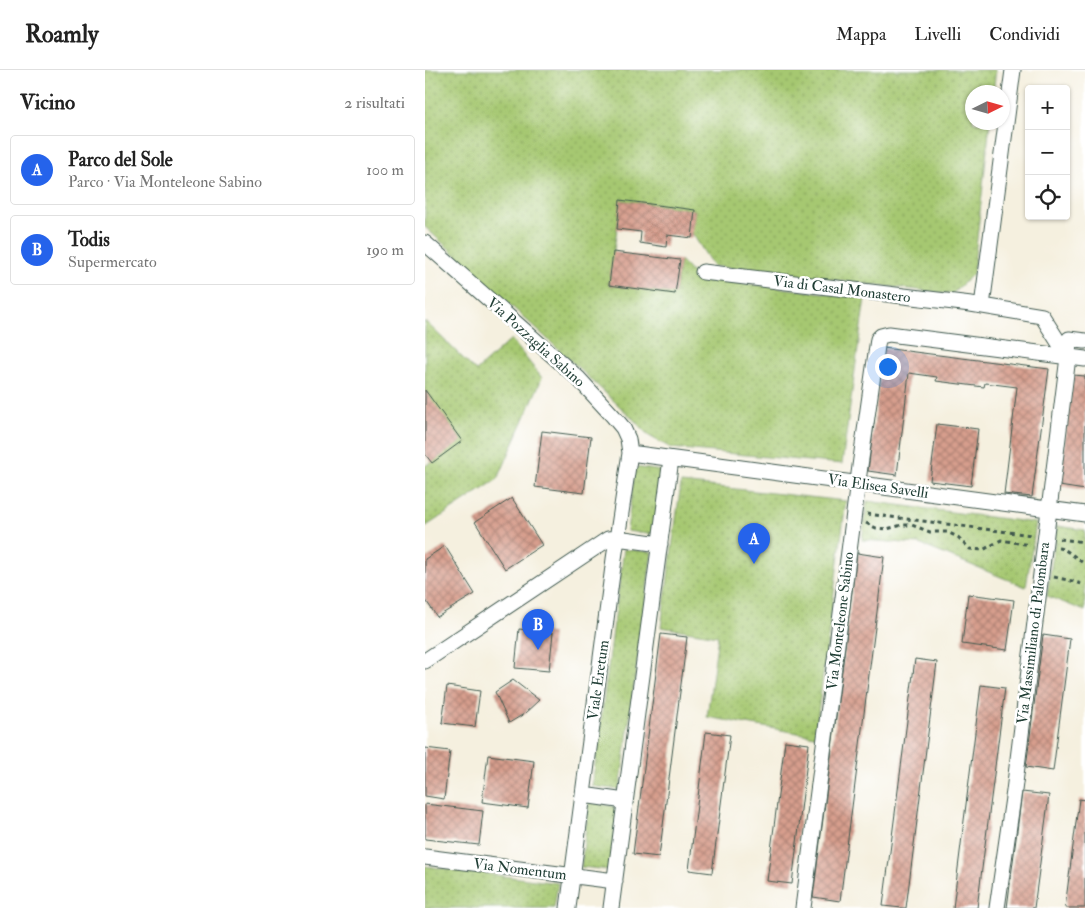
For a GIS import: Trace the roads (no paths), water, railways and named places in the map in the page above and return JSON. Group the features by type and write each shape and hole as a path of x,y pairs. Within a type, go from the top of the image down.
{"street":[{"path":"982,306 1013,70"},
{"name":"Via Pozzaglia Sabino","path":"425,243 578,378 623,428 628,439 630,453"},
{"name":"Via di Casal Monastero","path":"703,272 982,306 1041,316 1068,357"},
{"name":"Via Monteleone Sabino","path":"803,908 857,483 877,343 881,336 889,334 1068,357"},
{"name":"Via Massimiliano di Palombara","path":"997,908 1014,791 1069,339 1085,341"},
{"path":"1068,357 1085,360"},
{"name":"Via Elisea Savelli","path":"630,453 1085,514"},
{"name":"Viale Eretum","path":"568,908 630,453"},
{"path":"611,908 671,459"},
{"path":"425,661 608,539 617,538 660,544"},
{"path":"583,795 625,801"},
{"name":"Via Nomentum","path":"425,857 615,881"}],"place":[{"name":"Parco del Sole","path":"754,564"},
{"name":"Todis","path":"538,650"}]}
